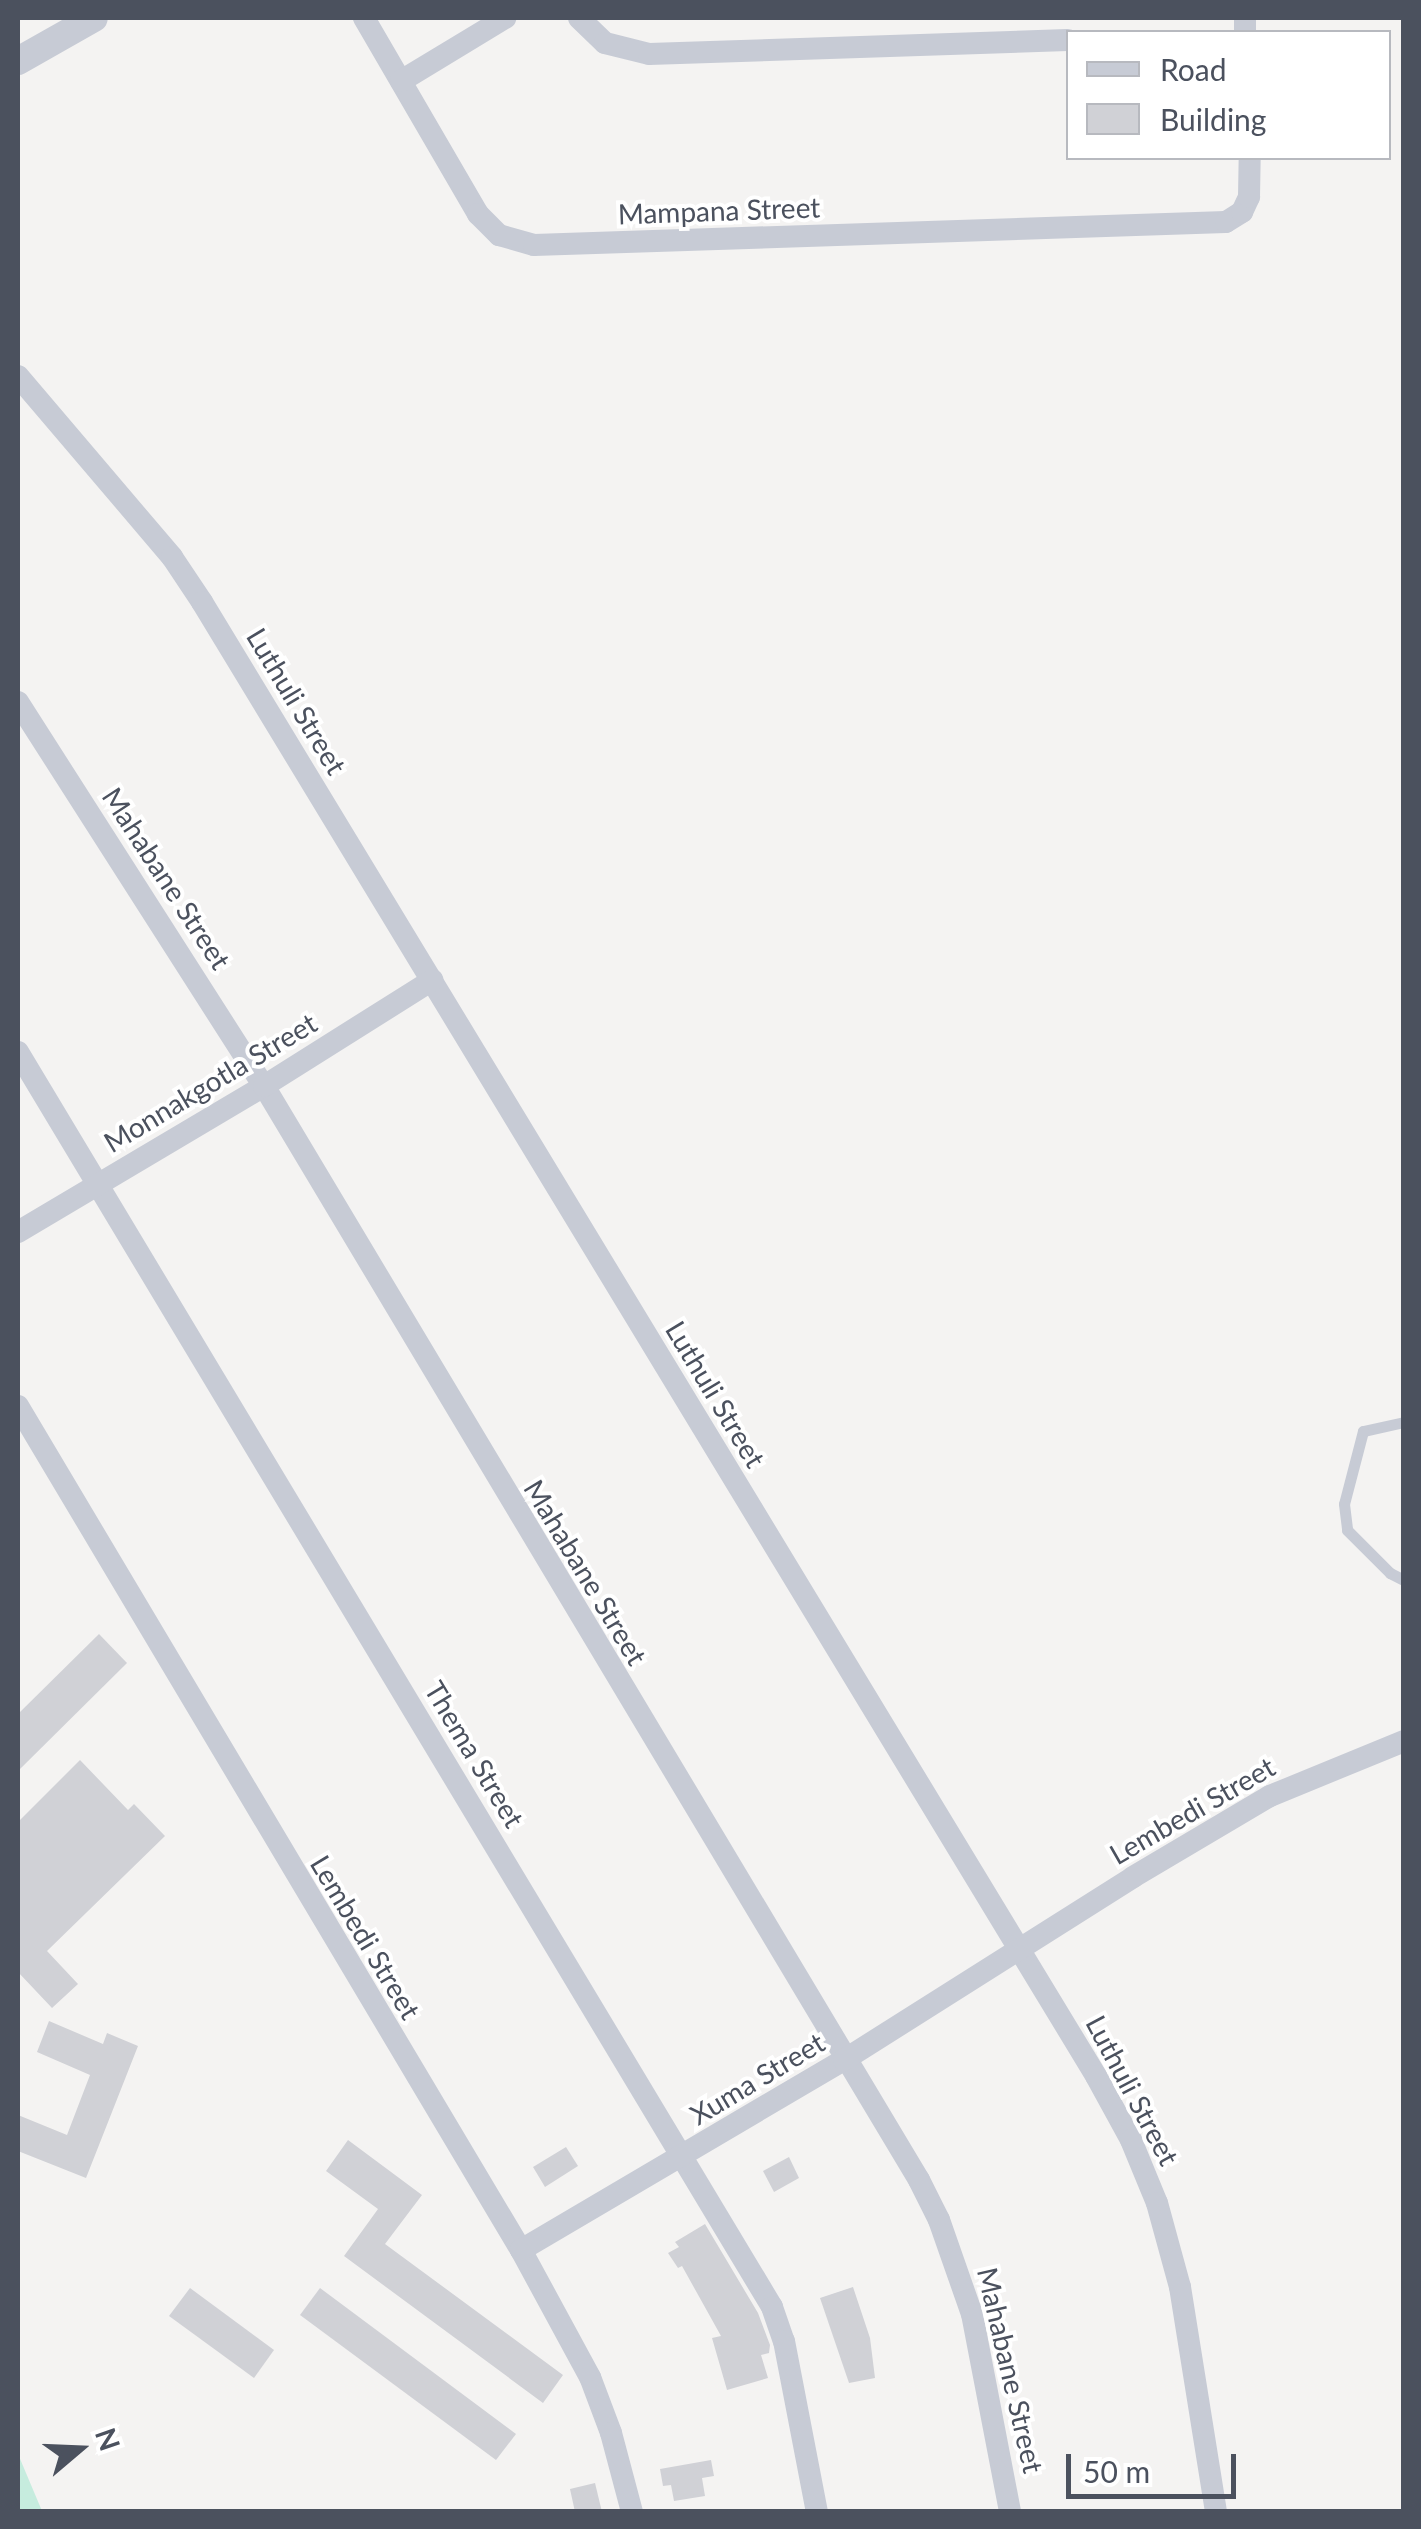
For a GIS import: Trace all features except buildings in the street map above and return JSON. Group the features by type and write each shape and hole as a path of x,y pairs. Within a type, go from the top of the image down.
{"street":[{"name":"Mampana Street","path":"364,18 478,214 499,235 534,245 1226,222 1242,212 1249,197 1250,160"},
{"path":"401,81 506,18"},
{"path":"579,18 605,43 649,54 1066,40"},
{"path":"18,62 89,19"},
{"name":"Luthuli Street","path":"18,376 172,558 432,980 1131,2140 1157,2203 1180,2286 1216,2512"},
{"name":"Mahabane Street","path":"18,702 264,1086 919,2180 957,2265 992,2403 1010,2512"},
{"name":"Monnakgotla Street","path":"18,1232 264,1086 432,980"},
{"name":"Thema Street","path":"18,1052 772,2307 784,2340 818,2512"},
{"name":"Lembedi Street","path":"18,1406 521,2250 590,2377 611,2433 632,2512"},
{"name":"Lembedi Street","path":"1020,1951 1133,1876 1270,1796 1404,1741"},
{"name":"Xuma Street","path":"521,2250 683,2157 1020,1951"}],"lane":[{"path":"1404,1422 1363,1431 1344,1504 1346,1530 1390,1573 1404,1580"}],"green space":[{"path":"18,2454 42,2511 18,2511"}]}
